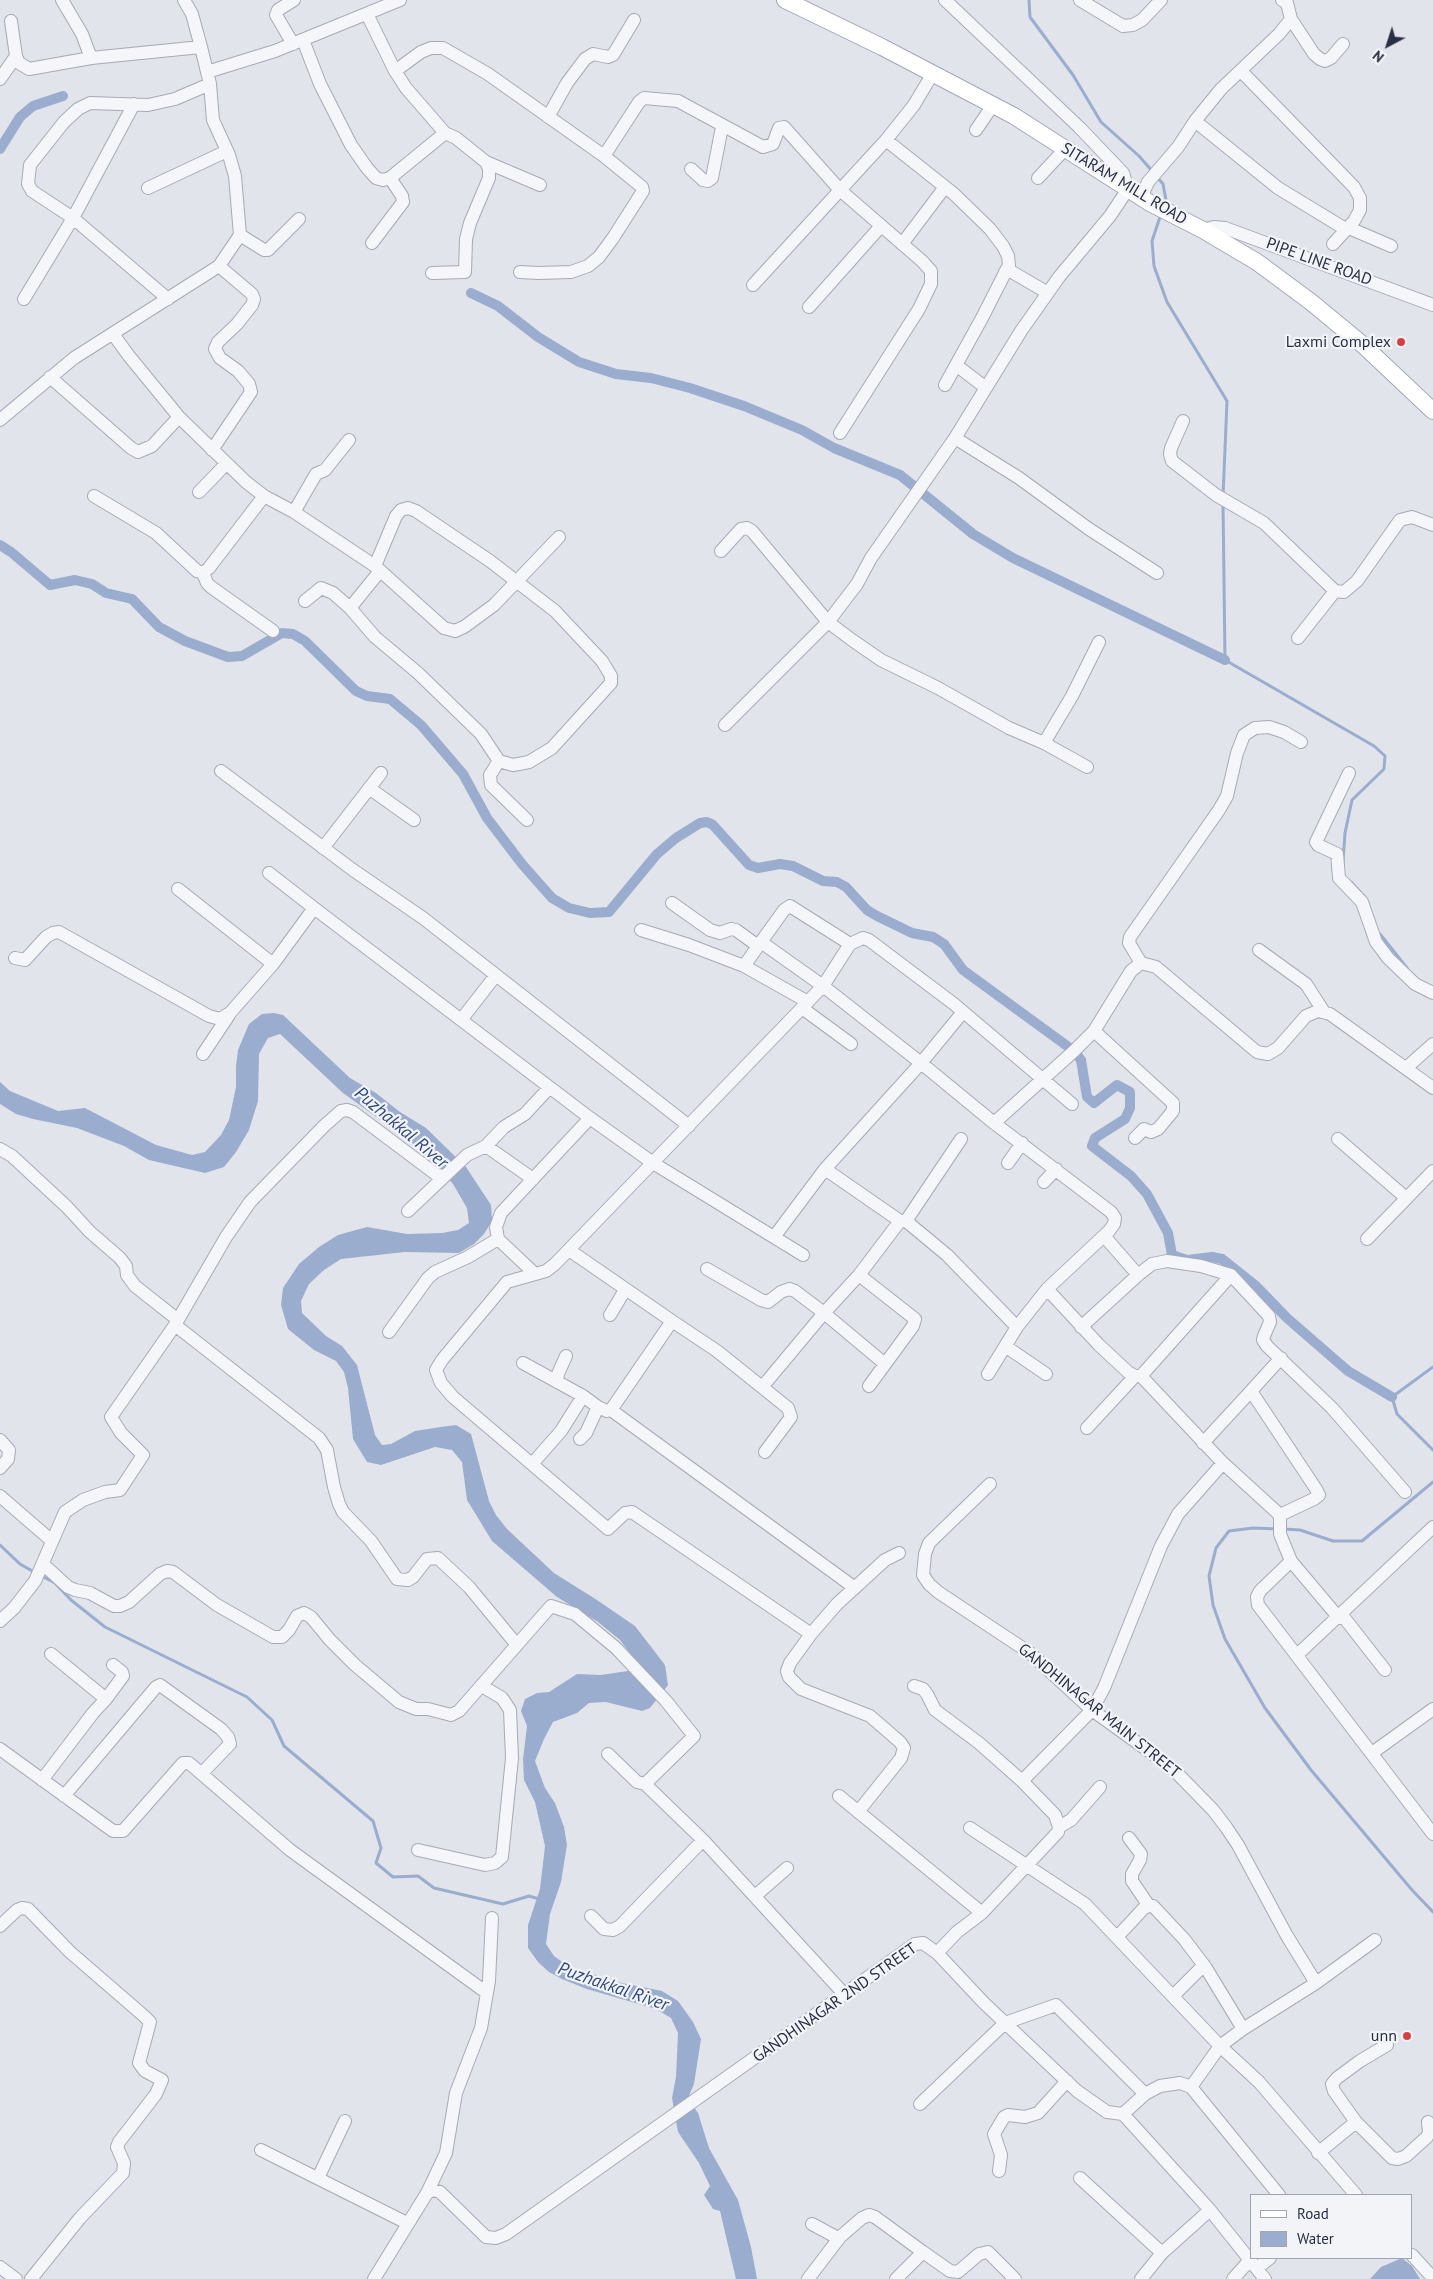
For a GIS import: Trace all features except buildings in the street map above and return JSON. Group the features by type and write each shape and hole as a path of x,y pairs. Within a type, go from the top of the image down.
{"main road":[{"name":"SITARAM MILL ROAD","path":"785,0 933,73 993,105 1140,197 1169,214 1203,230 1257,262 1311,302 1363,345 1433,411"}],"street":[{"path":"62,0 82,34 91,58"},
{"path":"0,420 74,358 219,266 240,235 235,176 227,151 213,120 208,78 201,47 192,14 184,0"},
{"path":"294,0 278,10 276,16 298,42 351,145 376,178 383,180 390,178 445,133"},
{"path":"168,299 73,218 32,191 28,184 27,176 30,165 64,122 78,109 90,103 148,105 175,99 208,78 400,0"},
{"path":"945,0 1079,127 1123,173 1140,197"},
{"path":"1080,0 1123,26 1133,26 1142,20 1161,0"},
{"path":"1286,1 1291,18 1314,54 1320,59 1325,61 1330,58 1343,44"},
{"path":"368,14 395,71 406,88 445,133 456,138 486,162 540,185"},
{"path":"724,725 828,622 857,584 871,558 955,438 1021,331 1048,293 1110,216 1140,197 1148,182 1178,147 1195,121 1221,89 1241,71 1291,18"},
{"path":"548,117 567,83 585,59 593,54 608,57 612,55 634,20"},
{"path":"11,21 16,56 19,63 29,69 91,58 201,47"},
{"path":"395,71 421,52 431,48 443,48 488,74 604,156 642,187 643,191 613,238 599,257 588,266 571,272 520,272"},
{"path":"0,79 16,56"},
{"path":"1241,71 1354,187 1360,198 1360,210 1348,229 1333,244"},
{"path":"753,285 886,140 914,105 933,73"},
{"path":"604,156 639,102 644,98 678,101 722,127 763,147 773,144 783,121 784,127 840,190 931,271 931,284 900,341 840,433"},
{"path":"24,299 73,218 134,104"},
{"path":"976,130 993,105"},
{"path":"1195,121 1278,188 1348,229 1391,246"},
{"path":"691,169 703,180 708,181 712,178 722,127"},
{"path":"886,140 945,187 990,229 1008,256 1008,265 1005,272 944,385"},
{"path":"1038,178 1065,149"},
{"path":"148,188 227,151"},
{"path":"432,272 465,272 466,240 470,223 489,178 489,169 486,162"},
{"path":"372,243 402,202 402,196 390,178"},
{"path":"902,244 945,187"},
{"path":"240,235 264,250 279,240 299,219"},
{"path":"809,307 881,226"},
{"name":"PIPE LINE ROAD","path":"1203,230 1214,227 1225,228 1433,305"},
{"path":"212,450 251,392 249,384 238,371 220,358 215,349 218,342 237,324 252,305 254,299 252,294 219,266"},
{"path":"1005,272 1012,272 1048,293"},
{"path":"113,334 128,356 179,417 226,464 264,496 294,512 377,569 444,628 455,631 464,627 494,605 559,538"},
{"path":"956,365 986,388"},
{"path":"50,377 138,452 152,446 179,417"},
{"path":"1183,421 1171,448 1172,461 1216,495 1247,512 1276,533 1335,591 1344,592 1357,581 1400,520 1412,517 1433,525"},
{"path":"955,438 1020,478 1089,529 1157,573"},
{"path":"294,512 316,474 325,470 349,440"},
{"path":"199,492 226,464"},
{"path":"94,496 156,533 197,571 203,572 209,568 264,496"},
{"path":"305,601 321,588 333,593 350,608 376,637 418,673 481,734 499,762 513,766 529,762 552,748 612,683 611,676 602,661 555,611 475,551 416,511 408,508 401,510 396,516 377,569 350,608"},
{"path":"720,551 742,529 747,528 752,531 828,622 881,660 1087,767"},
{"path":"203,572 207,583 211,587 273,631"},
{"path":"1298,638 1335,591"},
{"path":"1044,743 1072,696 1098,642"},
{"path":"1140,963 1129,943 1130,937 1220,810 1227,796 1236,753 1244,734 1255,728 1269,727 1284,732 1301,742"},
{"path":"499,762 490,775 491,785 527,820"},
{"path":"221,771 323,848 423,918 689,1126"},
{"path":"323,848 380,773"},
{"path":"1350,773 1316,842 1318,845 1337,854 1339,878 1365,908 1376,942 1388,958 1415,984 1433,993"},
{"path":"369,788 414,820"},
{"path":"268,873 550,1088 653,1163 803,1255"},
{"path":"178,889 273,964"},
{"path":"672,904 710,930 720,933 731,929 736,930 823,986 921,1062 994,1123 1111,1212 1114,1224 1104,1236 1047,1289 1017,1327 988,1374"},
{"path":"744,966 784,910 790,906 850,944"},
{"path":"203,1054 230,1013 273,964 314,908"},
{"path":"640,930 689,945 744,966 805,1005 851,1044"},
{"path":"15,958 25,960 46,937 59,932 209,1016 220,1019 230,1013"},
{"path":"811,1634 632,1512 625,1513 608,1529 453,1397 441,1383 436,1370 442,1360 507,1282 546,1271 568,1250 823,986 850,944 863,938 869,940 962,1012 1072,1104"},
{"path":"1259,950 1306,984 1324,1012"},
{"path":"994,1123 1094,1030 1131,971 1140,963 1156,967 1257,1052 1268,1054 1278,1048 1306,1016 1318,1011 1324,1012 1330,1014 1433,1088"},
{"path":"461,1020 496,975"},
{"path":"774,1237 826,1169 921,1062 962,1012"},
{"path":"1094,1030 1174,1103 1173,1110 1158,1129 1152,1132 1144,1129 1135,1138"},
{"path":"1406,1068 1433,1044"},
{"path":"408,1211 467,1155 486,1146 504,1127 525,1114 550,1088"},
{"path":"0,1621 14,1608 40,1573 65,1512 83,1500 105,1492 120,1490 142,1455 121,1433 111,1417 176,1323 226,1237 250,1202 341,1111 347,1110 353,1112 420,1161 429,1170 437,1175 444,1176"},
{"path":"534,1273 498,1239 496,1227 501,1213 590,1118"},
{"path":"763,1386 903,1221 961,1139"},
{"path":"1338,1139 1405,1197"},
{"path":"1008,1163 1022,1143"},
{"path":"486,1146 532,1179"},
{"path":"0,1150 12,1156 67,1207 90,1232 120,1258 126,1266 127,1275 136,1286 176,1323 319,1438 327,1450 334,1487 343,1512 371,1541 397,1578 408,1580 413,1577 427,1559 438,1558 469,1588 517,1644"},
{"path":"826,1169 903,1221 947,1255 1017,1327"},
{"path":"1044,1182 1056,1169"},
{"path":"1367,1239 1405,1197 1433,1171"},
{"path":"1104,1236 1138,1275"},
{"path":"389,1332 428,1278 435,1272 468,1257 498,1239"},
{"path":"568,1250 717,1351 763,1386 791,1412 785,1427 765,1452"},
{"path":"1081,1327 1152,1264 1167,1262 1201,1266 1231,1275 1269,1316 1270,1322 1263,1340 1332,1408 1404,1492"},
{"path":"707,1269 761,1300 768,1302 781,1292 789,1289 795,1291 885,1364"},
{"path":"859,1275 915,1319 913,1326 869,1386"},
{"path":"1087,1428 1231,1275"},
{"path":"1047,1289 1081,1327 1128,1372 1138,1376 1280,1518 1280,1534 1291,1561 1385,1670"},
{"path":"610,1315 625,1290"},
{"path":"611,1410 672,1321"},
{"path":"1005,1346 1046,1374"},
{"path":"557,1382 558,1374 566,1356"},
{"path":"1203,1443 1281,1358"},
{"path":"523,1363 583,1396 598,1407 607,1411 611,1410 854,1588"},
{"path":"1251,1391 1319,1495 1314,1500 1280,1518"},
{"path":"532,1464 561,1431 583,1396"},
{"path":"580,1439 586,1433 598,1407"},
{"path":"0,1440 9,1450 8,1459 0,1468"},
{"path":"1022,1781 1092,1710 1104,1688 1165,1538 1178,1514 1223,1463"},
{"name":"GANDHINAGAR MAIN STREET","path":"990,1484 929,1543 925,1554 923,1575 938,1592 1030,1653 1092,1710 1171,1768 1213,1810 1238,1845 1316,1983"},
{"path":"0,1496 52,1541"},
{"path":"1297,1656 1433,1527"},
{"path":"858,1812 901,1758 904,1748 900,1742 870,1716 801,1689 788,1677 787,1671 790,1663 811,1634 837,1604 885,1560 899,1553"},
{"path":"1291,1561 1260,1591 1257,1597 1258,1605 1433,1834"},
{"path":"40,1573 75,1590 90,1593 114,1606 120,1606 134,1598 160,1574 167,1571 173,1572 217,1605 273,1636 282,1637 297,1616 304,1613 311,1617 330,1640 362,1671 399,1702 416,1709 428,1709 451,1715 459,1711 482,1686 551,1606 575,1614 616,1648 666,1701 694,1736 645,1784"},
{"path":"51,1654 106,1699"},
{"path":"42,1780 124,1676 113,1665"},
{"path":"64,1796 160,1685 221,1729 228,1737 230,1744 202,1773"},
{"path":"418,1850 485,1865 495,1863 502,1857 512,1758 510,1710 502,1698 482,1686"},
{"path":"914,1686 923,1689 935,1710 1022,1781 1055,1815 1059,1827 1058,1832 982,1913 957,1932 937,1953"},
{"path":"1372,1754 1433,1709"},
{"path":"0,1749 113,1831 123,1831 183,1763 189,1763 290,1850 487,1993"},
{"path":"608,1754 636,1782 645,1784 703,1840 845,1995"},
{"path":"1059,1827 1071,1820 1100,1787"},
{"path":"839,1796 982,1913"},
{"path":"970,1828 1085,1904 1220,2046 1259,2082 1355,2194"},
{"path":"1129,1838 1141,1854 1140,1860 1132,1874 1132,1881 1149,1906 1153,1906 1204,1965 1243,2029"},
{"path":"591,1916 604,1929 613,1930 620,1926 703,1840"},
{"path":"755,1896 787,1868"},
{"path":"1117,1937 1149,1906"},
{"path":"0,1926 17,1910 22,1908 28,1909 70,1952 144,2016 150,2022 140,2063 145,2070 162,2080 156,2094 119,2142 117,2147 124,2163 123,2173 80,2218 32,2279"},
{"path":"374,2279 427,2192 446,2153 456,2093 481,2028 487,1993 492,1918"},
{"path":"1191,2087 1220,2046 1243,2029 1316,1983 1375,1940"},
{"name":"GANDHINAGAR 2ND STREET","path":"427,2192 433,2190 440,2192 486,2237 496,2238 506,2234 915,1944 923,1943 937,1953 1005,2023 1067,2081 1100,2108 1107,2112 1123,2114"},
{"path":"1173,1996 1204,1965"},
{"path":"920,2104 1005,2023 1056,2005 1145,2094"},
{"path":"1387,2045 1360,2061 1337,2078 1332,2084 1334,2091 1356,2122 1392,2158 1398,2159 1406,2156 1427,2137 1430,2132 1428,2122"},
{"path":"999,2172 1001,2155 994,2134 1004,2117 1008,2115 1025,2117 1038,2113 1067,2081"},
{"path":"1265,2279 1210,2210 1123,2114 1145,2094 1170,2083 1180,2083 1191,2087 1278,2194"},
{"path":"318,2178 345,2121"},
{"path":"1318,2153 1356,2122"},
{"path":"261,2150 407,2223"},
{"path":"1080,2178 1162,2253"},
{"path":"1141,2279 1162,2253 1210,2210"},
{"path":"808,2279 840,2237 862,2218 869,2215 950,2271 958,2272 979,2254 988,2252 1015,2279"},
{"path":"812,2224 836,2237 840,2237"},
{"path":"896,2279 923,2252"},
{"path":"1413,2257 1433,2278"},
{"path":"1233,2279 1253,2264 1267,2259"},
{"path":"0,2268 16,2279"}],"water":[{"name":"Puzhakkal River","path":"274,1013 283,1015 350,1078 376,1093 400,1112 426,1128 466,1167 491,1205 492,1221 484,1234 474,1244 459,1253 405,1252 341,1259 324,1270 309,1284 301,1301 302,1313 326,1336 342,1346 357,1365 375,1435 382,1445 391,1444 415,1431 456,1425 471,1434 489,1501 496,1515 507,1529 554,1573 635,1626 665,1665 668,1685 650,1708 642,1711 606,1702 589,1703 577,1713 553,1722 544,1739 535,1761 545,1788 555,1803 564,1827 567,1845 561,1882 550,1914 546,1944 554,1956 568,1966 617,1982 662,1991 678,2001 693,2022 701,2039 694,2084 688,2098 698,2113 709,2148 738,2200 751,2247 757,2279 736,2279 720,2211 713,2209 704,2195 710,2186 699,2163 678,2132 672,2098 676,2077 678,2033 671,2018 656,2009 587,1989 562,1979 549,1972 538,1962 528,1948 528,1925 540,1889 545,1846 535,1802 524,1780 523,1759 527,1726 521,1711 525,1699 537,1693 549,1692 577,1674 601,1675 628,1671 635,1660 620,1640 598,1622 557,1597 492,1541 467,1500 462,1462 452,1450 435,1447 381,1465 367,1462 353,1439 348,1388 344,1372 336,1361 314,1350 288,1329 281,1305 283,1288 299,1264 319,1247 338,1235 367,1227 407,1234 442,1233 458,1230 469,1223 467,1208 453,1184 436,1164 411,1142 343,1093 280,1034 268,1038 259,1054 258,1101 249,1130 236,1152 224,1167 205,1173 149,1160 124,1146 77,1128 16,1114 0,1104 0,1082 10,1091 58,1111 85,1108 156,1145 192,1155 205,1152 221,1135 229,1120 236,1087 238,1050 249,1024 262,1014"},
{"path":"1403,2259 1412,2266 1420,2279 1370,2279 1381,2267"}],"waterway":[{"path":"1029,0 1030,17 1073,75 1101,122 1139,156 1153,172"},
{"path":"0,149 20,117 33,106 63,96"},
{"path":"1157,177 1163,184 1166,200 1164,205"},
{"path":"1161,214 1152,241 1154,266 1167,302 1227,401 1223,496"},
{"path":"471,293 498,306 538,337 579,362 616,374 651,378 690,388 744,406 802,430 834,448 900,475 973,534 1013,558 1225,660"},
{"path":"1223,502 1225,660 1374,746 1385,756 1384,769 1352,800 1345,833 1343,862"},
{"path":"0,545 50,585 75,580 92,584 106,593 132,599 159,627 185,641 228,657 242,656 282,633 293,634 305,641 356,691 367,696 390,699 421,725 463,774 487,818 522,864 552,898 569,908 590,913 609,912 657,854 676,838 700,823 707,822 713,825 749,865 758,868 780,864 793,866 823,881 837,882 846,887 867,910 877,916 912,933 933,937 944,944 963,970 1074,1051 1081,1060 1087,1097 1094,1103 1117,1085 1130,1092 1130,1108 1125,1119 1095,1138 1092,1146 1131,1176 1147,1194 1168,1233 1172,1255 1187,1260 1212,1257 1222,1259 1256,1286 1287,1318 1348,1371 1392,1397"},
{"path":"1351,882 1364,896"},
{"path":"1380,934 1407,968"},
{"path":"1433,1367 1392,1397 1397,1414 1433,1450"},
{"path":"1284,1529 1300,1530 1333,1541 1362,1541 1433,1482"},
{"path":"1278,1529 1253,1528 1229,1531 1216,1548 1209,1576 1213,1605 1225,1639 1265,1708 1311,1770 1412,1890 1433,1912"},
{"path":"0,1545 20,1564 34,1572"},
{"path":"40,1575 55,1583 71,1600 105,1627 247,1697 272,1720 284,1746 373,1821 381,1848 376,1863 393,1877 418,1876 434,1888 503,1904 529,1896 539,1899"}],"place":[{"name":"Laxmi Complex","path":"1401,342"},
{"name":"unn","path":"1407,2036"}]}
